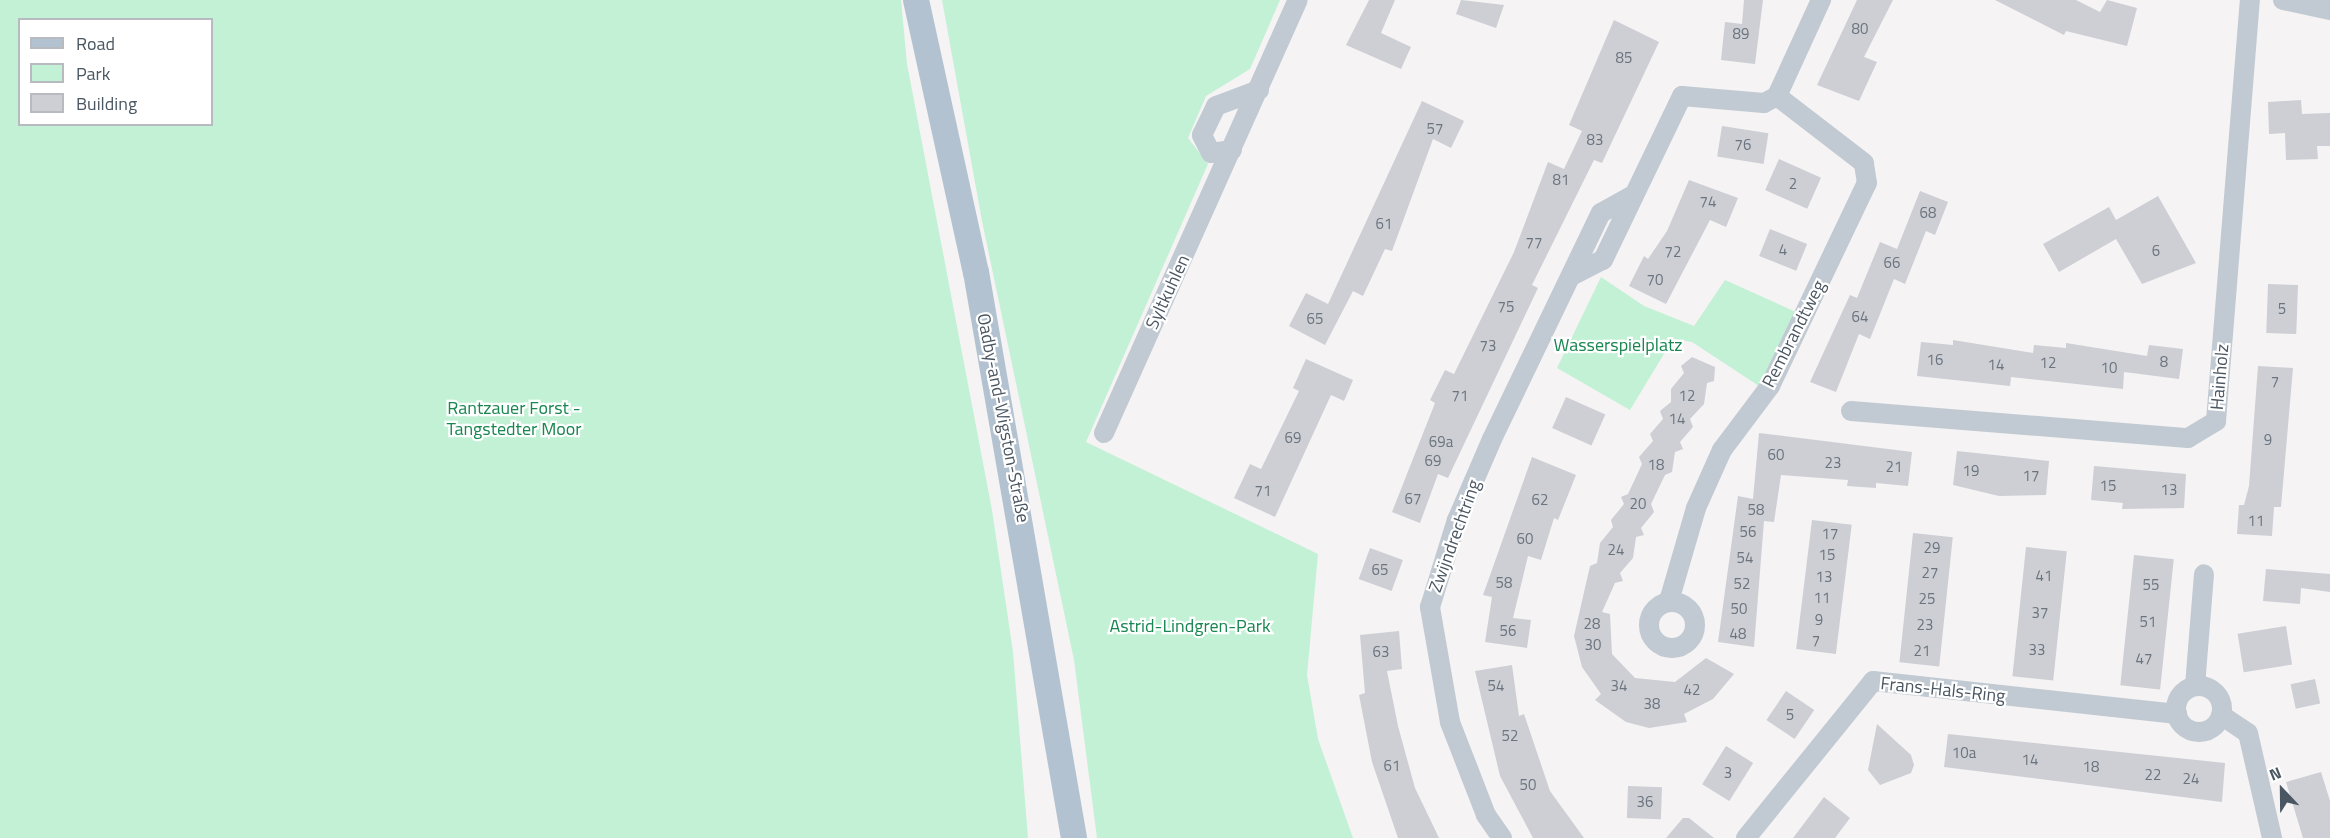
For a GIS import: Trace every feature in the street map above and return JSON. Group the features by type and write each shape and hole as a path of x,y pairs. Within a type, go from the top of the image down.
{"main road":[{"name":"Oadby-and-Wigston-Straße","path":"916,0 976,272 1074,838"}],"street":[{"name":"Syltkuhlen","path":"1104,433 1298,0"},
{"path":"1777,96 1821,0"},
{"name":"Hainholz","path":"1851,411 2188,438 2216,421 2250,0"},
{"path":"2283,0 2330,10"},
{"path":"1232,150 1211,153 1202,135 1216,106 1258,90"},
{"name":"Zwijndrechtring","path":"1502,838 1486,815 1450,722 1430,607 1470,490 1571,276 1603,260 1682,96 1764,103 1777,96"},
{"name":"Rembrandtweg","path":"1670,601 1696,508 1722,450 1770,386 1867,183 1864,163 1777,96"},
{"path":"2195,686 2204,574"},
{"name":"Frans-Hals-Ring","path":"1746,838 1873,681 2176,714"},
{"path":"2221,715 2212,727 2198,732 2184,727 2176,714 2182,693 2195,686 2216,694 2221,715 2248,733 2272,838"}],"green space":[{"name":"Rantzauer Forst - Tangstedter Moor","path":"0,0 901,0 907,64 992,510 1013,652 1028,838 0,838"},
{"name":"Astrid-Lindgren-Park","path":"942,0 1280,0 1250,69 1206,96 1188,138 1208,164 1086,442 1318,554 1307,675 1318,739 1353,838 1097,838 1074,660 982,221"},
{"name":"Wasserspielplatz","path":"1601,277 1644,306 1694,326 1725,280 1796,312 1759,386 1692,342 1673,339 1630,410 1557,368"}],"building":[{"path":"1369,0 1395,0 1381,33 1411,47 1401,69 1346,45"},
{"path":"1461,0 1504,5 1496,28 1456,14"},
{"path":"1744,0 1763,0 1755,64 1721,60 1725,22 1742,24"},
{"path":"1857,0 1893,0 1864,57 1877,62 1859,101 1817,85"},
{"path":"1995,0 2076,0 2100,12 2107,0 2137,8 2127,46 2066,31 2064,35"},
{"path":"1614,20 1659,42 1602,163 1594,160 1532,285 1538,288 1448,478 1438,474 1420,523 1392,512 1435,403 1430,400 1445,370 1454,374 1514,252 1548,162 1564,169 1582,131 1569,125"},
{"path":"2301,100 2302,114 2330,113 2330,146 2317,146 2318,159 2286,160 2285,133 2269,134 2268,102"},
{"path":"1422,101 1464,121 1451,148 1433,139 1392,251 1385,249 1363,296 1353,291 1325,345 1289,326 1306,293 1328,304"},
{"path":"1722,126 1768,133 1764,164 1717,157"},
{"path":"1779,159 1821,178 1807,209 1765,190"},
{"path":"1689,180 1738,198 1726,227 1710,220 1666,304 1629,286 1644,256 1648,259 1667,231"},
{"path":"1920,191 1948,202 1935,235 1926,231 1905,284 1894,279 1870,339 1859,334 1836,392 1810,382 1850,295 1857,298 1880,242 1897,249"},
{"path":"2158,196 2196,263 2142,284 2116,239 2059,272 2043,244 2109,207 2116,220"},
{"path":"1770,229 1807,244 1796,271 1759,256"},
{"path":"2268,284 2298,285 2296,334 2266,333"},
{"path":"1953,340 2033,353 2034,345 2066,348 2066,343 2147,356 2149,345 2183,349 2179,379 2124,372 2123,389 2011,377 2010,386 1917,376 1921,342 1953,345"},
{"path":"1692,357 1715,367 1714,381 1707,383 1704,404 1690,419 1693,427 1680,442 1683,449 1675,452 1672,472 1665,475 1651,504 1654,512 1641,528 1644,535 1636,537 1633,558 1620,573 1623,581 1615,583 1602,612 1610,614 1612,654 1635,678 1675,682 1706,658 1734,674 1713,699 1684,714 1687,722 1649,728 1626,722 1595,700 1601,694 1582,667 1574,636 1590,566 1597,563 1600,543 1613,527 1611,520 1624,504 1621,497 1628,494 1642,464 1639,457 1653,441 1650,434 1663,419 1660,411 1671,402 1671,389 1684,373 1681,366"},
{"path":"1306,359 1353,380 1344,401 1331,395 1275,517 1234,498 1250,464 1261,469 1299,391 1293,388"},
{"path":"2258,366 2293,368 2281,507 2274,507 2272,536 2237,534 2239,505 2244,505 2249,486"},
{"path":"1566,397 1605,414 1591,446 1552,428"},
{"path":"1759,433 1912,452 1908,486 1876,483 1876,488 1847,486 1848,480 1781,475 1774,522 1764,521 1754,647 1718,642 1738,496 1753,499"},
{"path":"1957,451 2049,461 2046,495 1999,496 1953,485"},
{"path":"1532,457 1576,475 1558,520 1554,518 1541,560 1528,556 1513,618 1531,620 1527,648 1485,642 1492,597 1483,595"},
{"path":"2094,466 2186,474 2184,508 2122,509 2123,503 2091,500"},
{"path":"1812,520 1852,525 1836,654 1796,649"},
{"path":"1913,533 1953,537 1939,666 1899,662"},
{"path":"2026,547 2067,551 2053,681 2012,676"},
{"path":"1370,548 1403,560 1392,591 1359,579"},
{"path":"2134,555 2174,559 2160,689 2120,685"},
{"path":"2266,569 2330,574 2330,592 2301,588 2300,604 2263,601"},
{"path":"2286,626 2292,665 2244,672 2238,634"},
{"path":"1399,631 1402,669 1387,671 1398,726 1415,788 1439,838 1398,838 1372,762 1359,695 1365,693 1360,635"},
{"path":"1512,665 1519,716 1524,714 1550,791 1584,838 1533,838 1500,776 1475,671"},
{"path":"2315,679 2320,703 2296,709 2291,684"},
{"path":"1786,691 1814,710 1795,739 1766,720"},
{"path":"1877,724 1911,755 1914,765 1911,773 1880,785 1868,770"},
{"path":"1948,734 2225,763 2222,802 1944,767"},
{"path":"1726,746 1753,763 1729,801 1702,784"},
{"path":"2321,772 2330,801 2330,838 2303,838 2286,782"},
{"path":"1628,786 1662,787 1661,819 1627,818"},
{"path":"1824,797 1850,818 1835,838 1793,838"},
{"path":"1683,818 1689,818 1714,838 1666,838"}]}
